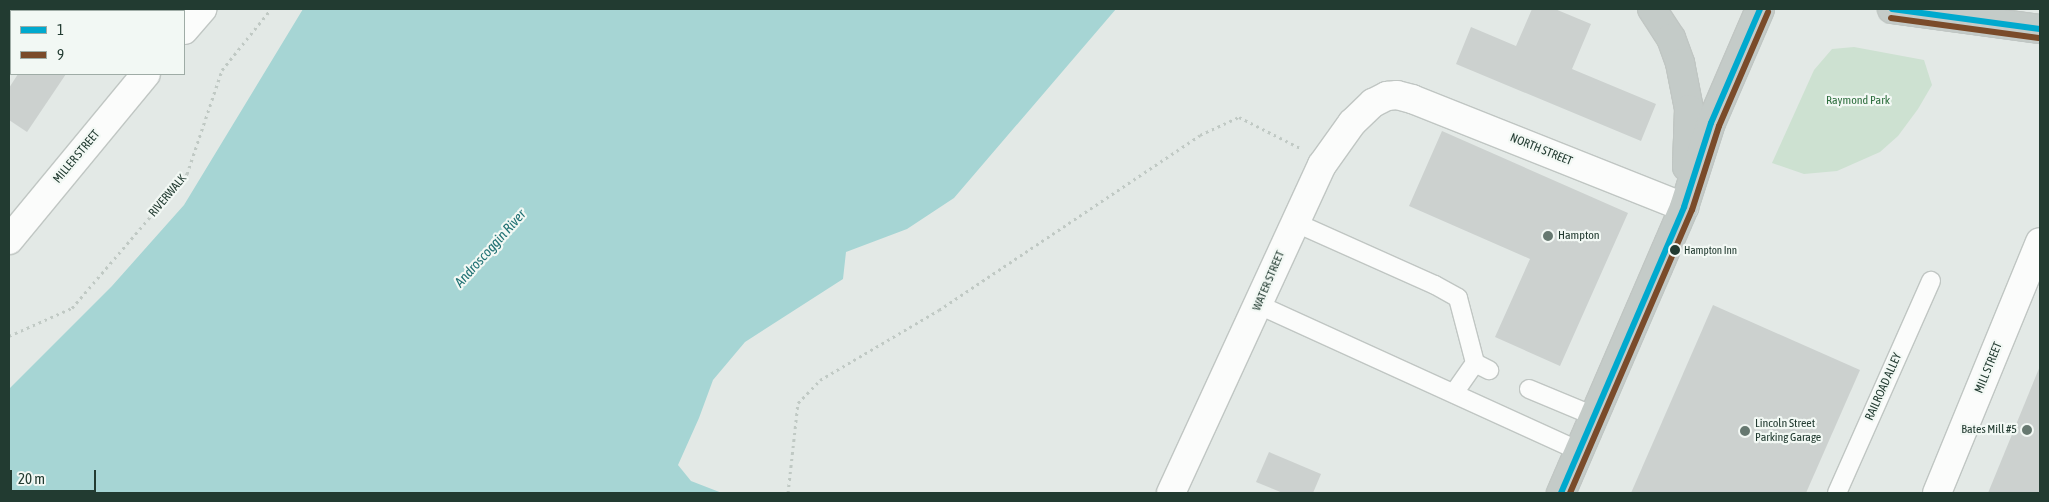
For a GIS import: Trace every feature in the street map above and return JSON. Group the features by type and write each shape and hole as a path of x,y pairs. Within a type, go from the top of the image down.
{"highway":[{"path":"1652,9 1671,38 1680,63 1689,109 1689,142 1684,207"},
{"path":"1561,493 1684,207 1711,123 1760,9"},
{"path":"1892,9 1965,14 2040,30"}],"street":[{"path":"185,29 202,9"},
{"name":"MILLER STREET","path":"9,240 145,75"},
{"name":"NORTH STREET","path":"1397,95 1684,207"},
{"name":"WATER STREET","path":"1172,493 1259,305 1294,222 1324,160 1352,123 1373,103 1387,96 1397,95"},
{"name":"MILL STREET","path":"1938,493 2040,242"}],"lane":[{"path":"1294,222 1435,285 1458,298 1482,366 1454,393"},
{"name":"RAILROAD ALLEY","path":"1837,493 1931,281"},
{"path":"1259,305 1579,451"},
{"path":"1529,389 1594,416"}],"path":[{"name":"RIVERWALK","path":"9,336 72,308 187,174 222,70 270,9"},
{"path":"788,493 798,403 820,380 939,310 1200,135 1239,117 1324,160"}],"green space":[{"name":"Raymond Park","path":"1854,47 1924,60 1932,85 1918,109 1898,136 1880,152 1837,171 1804,174 1772,163 1814,70 1832,49"}],"water":[{"name":"Androscoggin River","path":"303,9 1116,9 954,198 907,229 846,252 843,279 745,342 713,380 699,418 678,465 691,481 722,493 9,493 9,389 112,286 184,205"}],"building":[{"path":"115,9 186,9 185,10"},
{"path":"1532,9 1555,9 1591,24 1572,69 1656,104 1641,141 1456,64 1471,27 1516,46"},
{"path":"17,75 65,75 27,132 9,120 9,88"},
{"name":"Hampton","path":"1442,131 1628,213 1560,366 1495,337 1530,259 1409,206"},
{"name":"Lincoln Street Parking Garage","path":"1713,305 1860,370 1806,493 1631,493"},
{"name":"Bates Mill #5","path":"2040,366 2040,493 1988,493"},
{"path":"1269,452 1321,474 1313,493 1283,493 1256,482"}],"transit line":[{"name":"1","path":"1561,493 1684,207 1711,123 1760,9"},
{"name":"1","path":"1892,9 2040,29"},
{"name":"9","path":"1570,493 1692,210 1719,126 1768,12"},
{"name":"9","path":"1891,18 2039,38"}],"place":[{"name":"Hampton","path":"1548,236"},
{"name":"Hampton Inn","path":"1675,250"},
{"name":"Bates Mill #5","path":"2027,430"},
{"name":"Lincoln Street Parking Garage","path":"1745,431"}]}
